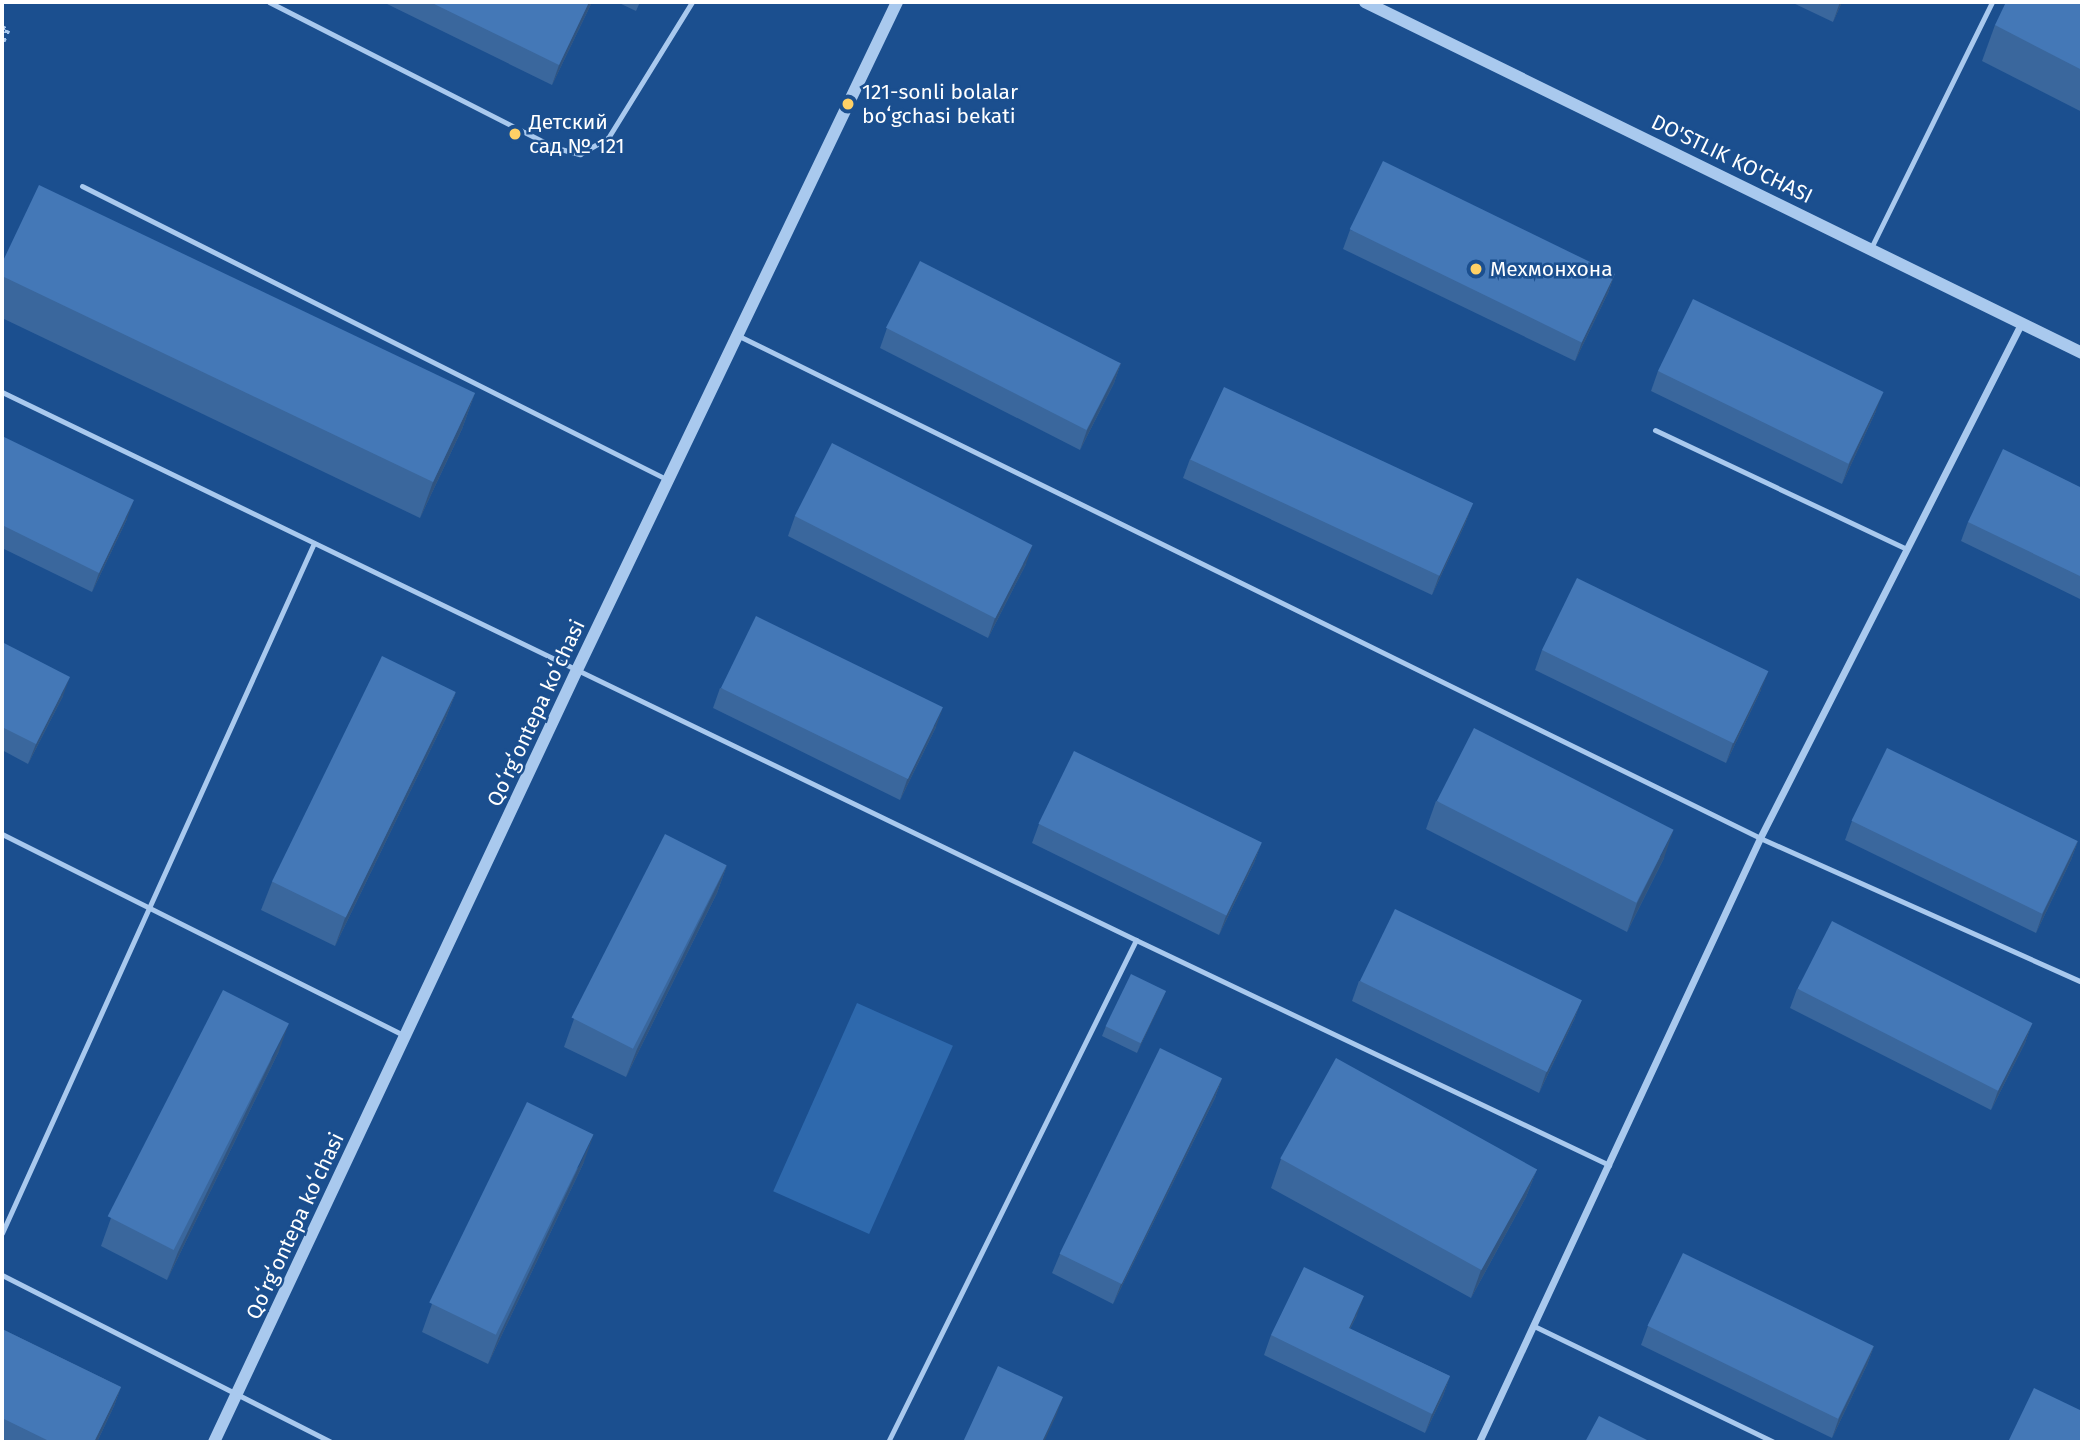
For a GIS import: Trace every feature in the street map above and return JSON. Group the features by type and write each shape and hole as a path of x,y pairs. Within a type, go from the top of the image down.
{"street":[{"name":"Qoʻrgʻontepa koʻchasi","path":"214,1442 577,670 897,2"},
{"name":"DO'STLIK KO'CHASI","path":"1364,2 2082,353"},
{"path":"1479,1442 1760,838 2021,324"}],"lane":[{"path":"269,2 553,147 580,154 608,138 692,2"},
{"path":"1871,248 1992,2"},
{"path":"82,186 668,480"},
{"path":"738,335 1760,838 2082,982"},
{"path":"2,392 1136,940 1609,1165"},
{"path":"1656,430 1908,549"},
{"path":"2,1233 314,543"},
{"path":"2,834 405,1037"},
{"path":"888,1442 1136,940"},
{"path":"2,1275 331,1442"},
{"path":"1534,1326 1774,1442"}],"path":[{"path":"2,27 8,30 2,44"}],"shaded area":[{"path":"857,1003 953,1046 869,1234 773,1191"}],"building":[{"path":"430,2 589,2 559,65"},
{"path":"2006,2 2082,2 2082,70 1995,25"},
{"path":"1383,161 1615,274 1582,342 1350,229"},
{"path":"39,185 475,393 433,482 2,276 2,263"},
{"path":"920,261 1120,363 1086,430 886,328"},
{"path":"1693,299 1884,392 1848,464 1658,371"},
{"path":"1224,387 1473,503 1439,576 1190,460"},
{"path":"2,436 134,500 99,573 2,525"},
{"path":"832,443 1032,545 995,618 795,516"},
{"path":"2003,449 2082,488 2082,577 1968,522"},
{"path":"1577,578 1768,671 1733,743 1542,650"},
{"path":"756,616 943,707 908,779 721,688"},
{"path":"2,642 70,677 36,744 2,727"},
{"path":"382,656 456,692 346,918 272,882"},
{"path":"1474,728 1674,830 1636,903 1437,801"},
{"path":"1887,748 2078,841 2042,914 1851,821"},
{"path":"1074,751 1262,843 1226,915 1038,824"},
{"path":"665,834 726,865 633,1049 571,1018"},
{"path":"1395,909 1582,1000 1547,1072 1360,981"},
{"path":"1832,921 2032,1023 1998,1091 1797,989"},
{"path":"1131,974 1166,991 1141,1043 1106,1026"},
{"path":"223,990 289,1024 174,1250 108,1216"},
{"path":"1160,1048 1222,1078 1122,1284 1060,1254"},
{"path":"1336,1058 1537,1170 1481,1270 1280,1159"},
{"path":"527,1102 594,1134 496,1335 429,1302"},
{"path":"1683,1253 1874,1346 1838,1419 1647,1326"},
{"path":"1304,1267 1364,1296 1349,1328 1450,1376 1432,1414 1271,1335"},
{"path":"2,1329 121,1387 94,1442 51,1442 2,1418"},
{"path":"998,1366 1063,1397 1042,1442 963,1442"},
{"path":"2034,1388 2082,1411 2082,1442 2008,1442"},
{"path":"1599,1416 1651,1442 1585,1442"}],"place":[{"name":"121-sonli bolalar boʻgchasi bekati","path":"848,104"},
{"name":"Детский сад № 121","path":"515,134"},
{"name":"Мехмонхона","path":"1476,269"}]}
